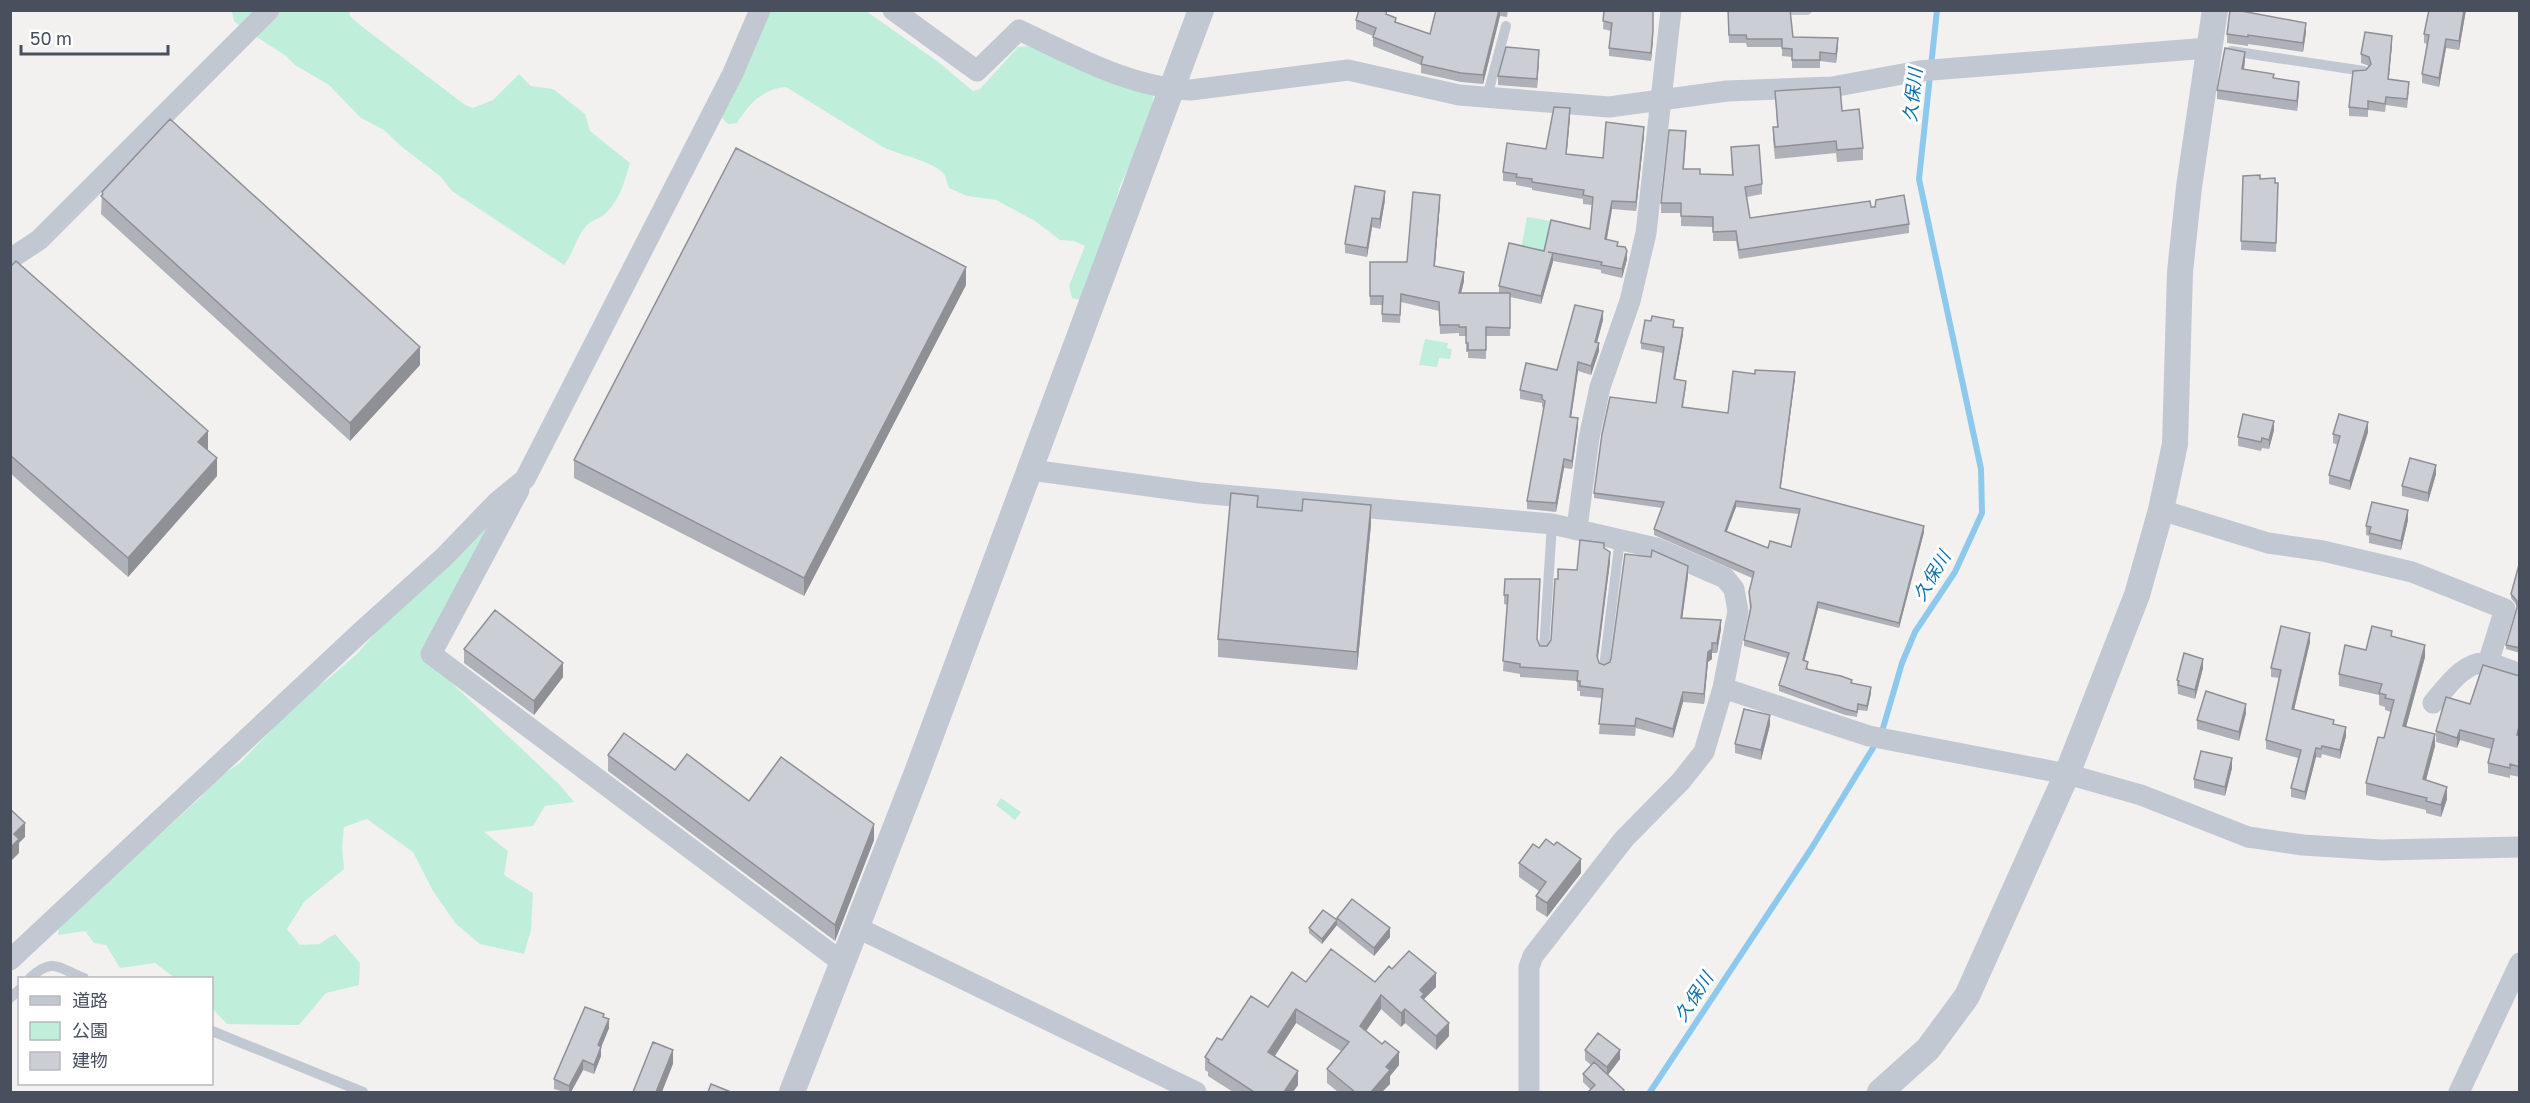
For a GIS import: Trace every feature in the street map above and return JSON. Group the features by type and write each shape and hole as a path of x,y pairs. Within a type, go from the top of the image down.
{"street":[{"path":"10,259 39,240 269,10"},
{"path":"760,10 727,84 525,479 431,654 843,963"},
{"path":"893,10 977,71 1019,30 1150,86 1172,90 1191,90 1348,70 1459,95 1609,107 1727,91 1832,87 1919,71 2208,48"},
{"path":"792,1092 1031,470 1201,10"},
{"path":"1577,528 1589,438 1600,387 1630,301 1646,233 1653,153 1662,101 1671,10"},
{"path":"1880,1092 1928,1049 1967,996 2067,774 2137,595 2161,510 2175,444 2180,272 2208,48 2215,10"},
{"path":"1031,470 1200,493 1577,528 1656,548 1725,578 1734,589 1738,611 1723,688 1710,738 1696,765 1624,839 1533,956 1529,967 1530,1092"},
{"path":"10,960 444,557 497,502 525,479"},
{"path":"2161,510 2268,543 2323,551 2412,572 2505,609 2488,663"},
{"path":"2433,703 2453,679 2476,664 2488,663 2520,674"},
{"path":"1723,688 1869,736 2067,774 2141,795 2248,837 2303,845 2381,850 2520,848"},
{"path":"856,927 1196,1092"},
{"path":"2459,1092 2520,963"}],"lane":[{"path":"1776,10 1807,10"},
{"path":"1487,97 1506,26"},
{"path":"2208,48 2364,71"},
{"path":"1544,649 1552,524"},
{"path":"1604,667 1620,539"},
{"path":"31,977 44,966 51,965 81,977"},
{"path":"213,1031 363,1092"}],"green space":[{"path":"234,10 349,11 350,16 360,25 465,105 473,108 493,100 519,74 531,86 553,89 585,114 590,131 630,163 618,196 606,213 589,223 583,230 564,265 452,191 440,176 384,130 361,118 329,85 295,65 286,56 240,26 234,21 232,12"},
{"path":"769,11 866,11 937,61 973,91 980,89 1018,47 1030,46 1154,94 1149,120 1138,150 1121,183 1101,250 1080,300 1072,298 1069,286 1085,246 1074,241 1060,240 1035,221 996,200 967,196 949,188 944,174 939,169 883,147 786,87 763,94 751,104 737,123 728,124 722,118 724,106"},
{"path":"1527,217 1551,221 1548,257 1521,249"},
{"path":"1425,339 1448,343 1447,348 1452,349 1450,359 1439,358 1437,367 1419,365"},
{"path":"499,522 423,651 440,672 559,784 574,802 545,806 533,826 484,832 508,851 504,875 533,893 531,930 524,954 480,944 456,924 433,891 413,852 367,819 344,827 342,847 344,869 304,902 287,929 300,945 319,944 335,934 360,963 359,985 326,993 299,1025 227,1024 213,1009 213,977 174,977 155,963 120,968 106,945 94,943 85,931 58,935 59,926 201,797 213,781 240,763 304,696 357,654 402,602 489,523"},
{"path":"1001,798 1021,812 1015,820 996,805"}],"building":[{"path":"1359,10 1387,10 1386,14 1396,18 1395,22 1430,34 1436,10 1499,10 1483,75 1461,73 1421,64 1423,57 1373,37 1376,28 1356,20"},
{"path":"1604,10 1653,10 1651,53 1609,48 1612,23 1603,21"},
{"path":"1728,10 1790,10 1793,37 1838,38 1836,54 1820,52 1820,60 1792,60 1792,49 1782,48 1782,39 1747,39 1746,35 1729,35"},
{"path":"2230,10 2306,23 2303,43 2227,34"},
{"path":"2429,10 2464,10 2459,41 2446,39 2439,78 2422,74 2429,35 2424,34"},
{"path":"2365,32 2392,36 2388,79 2409,82 2407,99 2386,97 2385,104 2368,101 2368,109 2349,107 2353,71 2366,70 2371,64 2369,57 2361,54"},
{"path":"1506,47 1539,50 1537,79 1498,76"},
{"path":"2225,48 2245,52 2242,69 2274,74 2273,78 2299,82 2297,101 2217,90"},
{"path":"1840,87 1842,111 1859,109 1863,148 1837,150 1836,141 1775,147 1773,127 1778,127 1775,91"},
{"path":"1554,107 1570,108 1566,154 1603,158 1606,122 1644,127 1636,202 1612,201 1605,239 1618,242 1617,246 1625,247 1627,251 1622,269 1601,265 1602,262 1548,252 1553,253 1541,296 1499,286 1509,243 1544,251 1551,220 1590,229 1593,197 1583,195 1584,190 1532,182 1532,179 1516,177 1517,174 1503,172 1507,143 1546,149"},
{"path":"170,119 420,347 350,423 101,196 102,192"},
{"path":"1669,130 1686,131 1683,169 1700,169 1700,174 1733,175 1731,147 1759,145 1762,184 1745,187 1750,218 1870,201 1871,207 1875,207 1876,200 1904,195 1909,224 1739,250 1736,231 1713,232 1713,217 1681,216 1681,203 1661,203"},
{"path":"736,148 966,267 804,578 574,460"},
{"path":"2260,175 2260,179 2275,178 2275,183 2278,183 2276,243 2241,241 2243,176"},
{"path":"1355,186 1385,191 1380,219 1372,218 1367,248 1345,244"},
{"path":"1413,192 1440,195 1434,266 1464,272 1459,293 1510,293 1510,328 1486,327 1486,350 1468,350 1466,327 1440,325 1439,302 1401,294 1400,315 1382,314 1383,296 1370,296 1370,262 1407,262"},
{"path":"16,261 208,431 198,442 217,458 128,558 10,455 10,267"},
{"path":"1575,305 1603,311 1595,342 1599,343 1591,366 1578,362 1570,417 1578,418 1572,461 1564,459 1556,503 1527,501 1545,401 1542,395 1520,390 1526,363 1557,370"},
{"path":"1652,316 1674,320 1673,327 1683,328 1674,379 1686,381 1682,407 1728,413 1733,371 1755,374 1755,370 1795,372 1780,488 1924,526 1899,623 1818,602 1803,660 1808,662 1806,669 1841,676 1852,680 1851,683 1871,687 1867,706 1858,704 1857,712 1779,685 1789,653 1744,640 1751,607 1749,592 1754,572 1654,529 1664,502 1594,493 1602,434 1610,397 1656,403 1664,347 1641,343 1645,320 1651,321","holes":["1736,501 1800,509 1791,547 1770,541 1768,548 1725,531"]},
{"path":"2243,414 2274,421 2269,440 2262,438 2261,442 2238,437"},
{"path":"2339,414 2368,422 2350,481 2329,475 2340,436 2333,434"},
{"path":"2410,458 2436,465 2428,493 2402,486"},
{"path":"1231,493 1258,496 1257,507 1302,511 1303,499 1371,505 1357,652 1218,639"},
{"path":"2372,502 2408,510 2401,541 2369,533 2371,527 2366,526"},
{"path":"1580,540 1604,543 1604,548 1610,552 1597,656 1599,663 1604,665 1610,662 1611,658 1625,554 1651,557 1652,550 1688,566 1681,618 1721,620 1717,643 1712,643 1712,649 1708,652 1704,694 1683,692 1673,729 1636,718 1635,726 1599,724 1603,689 1580,686 1580,681 1577,681 1578,671 1520,667 1520,664 1503,661 1508,595 1504,595 1505,579 1540,579 1537,639 1540,646 1547,646 1551,640 1555,579 1558,579 1558,569 1577,570"},
{"path":"2520,561 2520,648 2506,645 2517,608 2517,601 2511,594"},
{"path":"495,610 563,663 534,701 464,649"},
{"path":"2281,626 2310,633 2292,709 2334,720 2333,724 2346,727 2340,750 2322,746 2321,749 2316,748 2305,792 2291,788 2301,750 2266,740 2281,670 2271,668"},
{"path":"2372,626 2392,631 2391,636 2425,645 2403,726 2435,734 2423,779 2447,787 2441,805 2426,801 2427,798 2366,783 2378,737 2384,738 2394,700 2385,698 2386,695 2379,693 2382,684 2339,674 2345,645 2366,650"},
{"path":"2184,653 2203,659 2195,690 2178,685 2177,680"},
{"path":"2483,665 2520,676 2520,722 2517,735 2520,736 2520,767 2510,764 2510,768 2488,763 2494,739 2460,730 2457,738 2436,731 2446,697 2470,704"},
{"path":"2206,691 2246,704 2239,732 2197,720"},
{"path":"1744,709 1770,715 1761,750 1735,744"},
{"path":"624,733 675,770 687,754 749,801 781,757 874,824 835,925 608,755"},
{"path":"2201,751 2232,758 2225,787 2194,779"},
{"path":"10,809 25,823 14,834 19,839 10,848"},
{"path":"1546,839 1554,845 1557,842 1581,859 1547,903 1536,896 1546,882 1519,863 1533,844 1539,848"},
{"path":"1352,899 1390,928 1374,948 1337,918"},
{"path":"1323,910 1337,920 1322,939 1309,928"},
{"path":"1331,949 1375,982 1389,966 1392,969 1409,951 1436,973 1420,990 1424,994 1421,997 1449,1023 1436,1036 1405,1009 1401,1013 1381,995 1360,1026 1382,1044 1385,1041 1399,1052 1386,1067 1390,1070 1371,1092 1355,1092 1327,1069 1349,1042 1296,1009 1268,1052 1298,1071 1284,1092 1254,1092 1208,1062 1209,1060 1205,1057 1217,1038 1222,1040 1251,996 1268,1007 1292,972 1306,982"},
{"path":"585,1007 604,1014 603,1017 609,1019 598,1045 601,1047 594,1065 583,1060 569,1086 554,1079"},
{"path":"1598,1033 1620,1050 1607,1067 1585,1050"},
{"path":"653,1042 673,1050 656,1092 633,1092"},
{"path":"1594,1062 1624,1090 1622,1092 1588,1092 1595,1085 1583,1074"},
{"path":"711,1084 731,1092 708,1092"}],"waterway":[{"name":"久保川","path":"1650,1092 1811,849 1873,748 1883,728 1902,663 1915,632 1955,572 1982,513 1981,469 1919,179 1937,10"}]}
